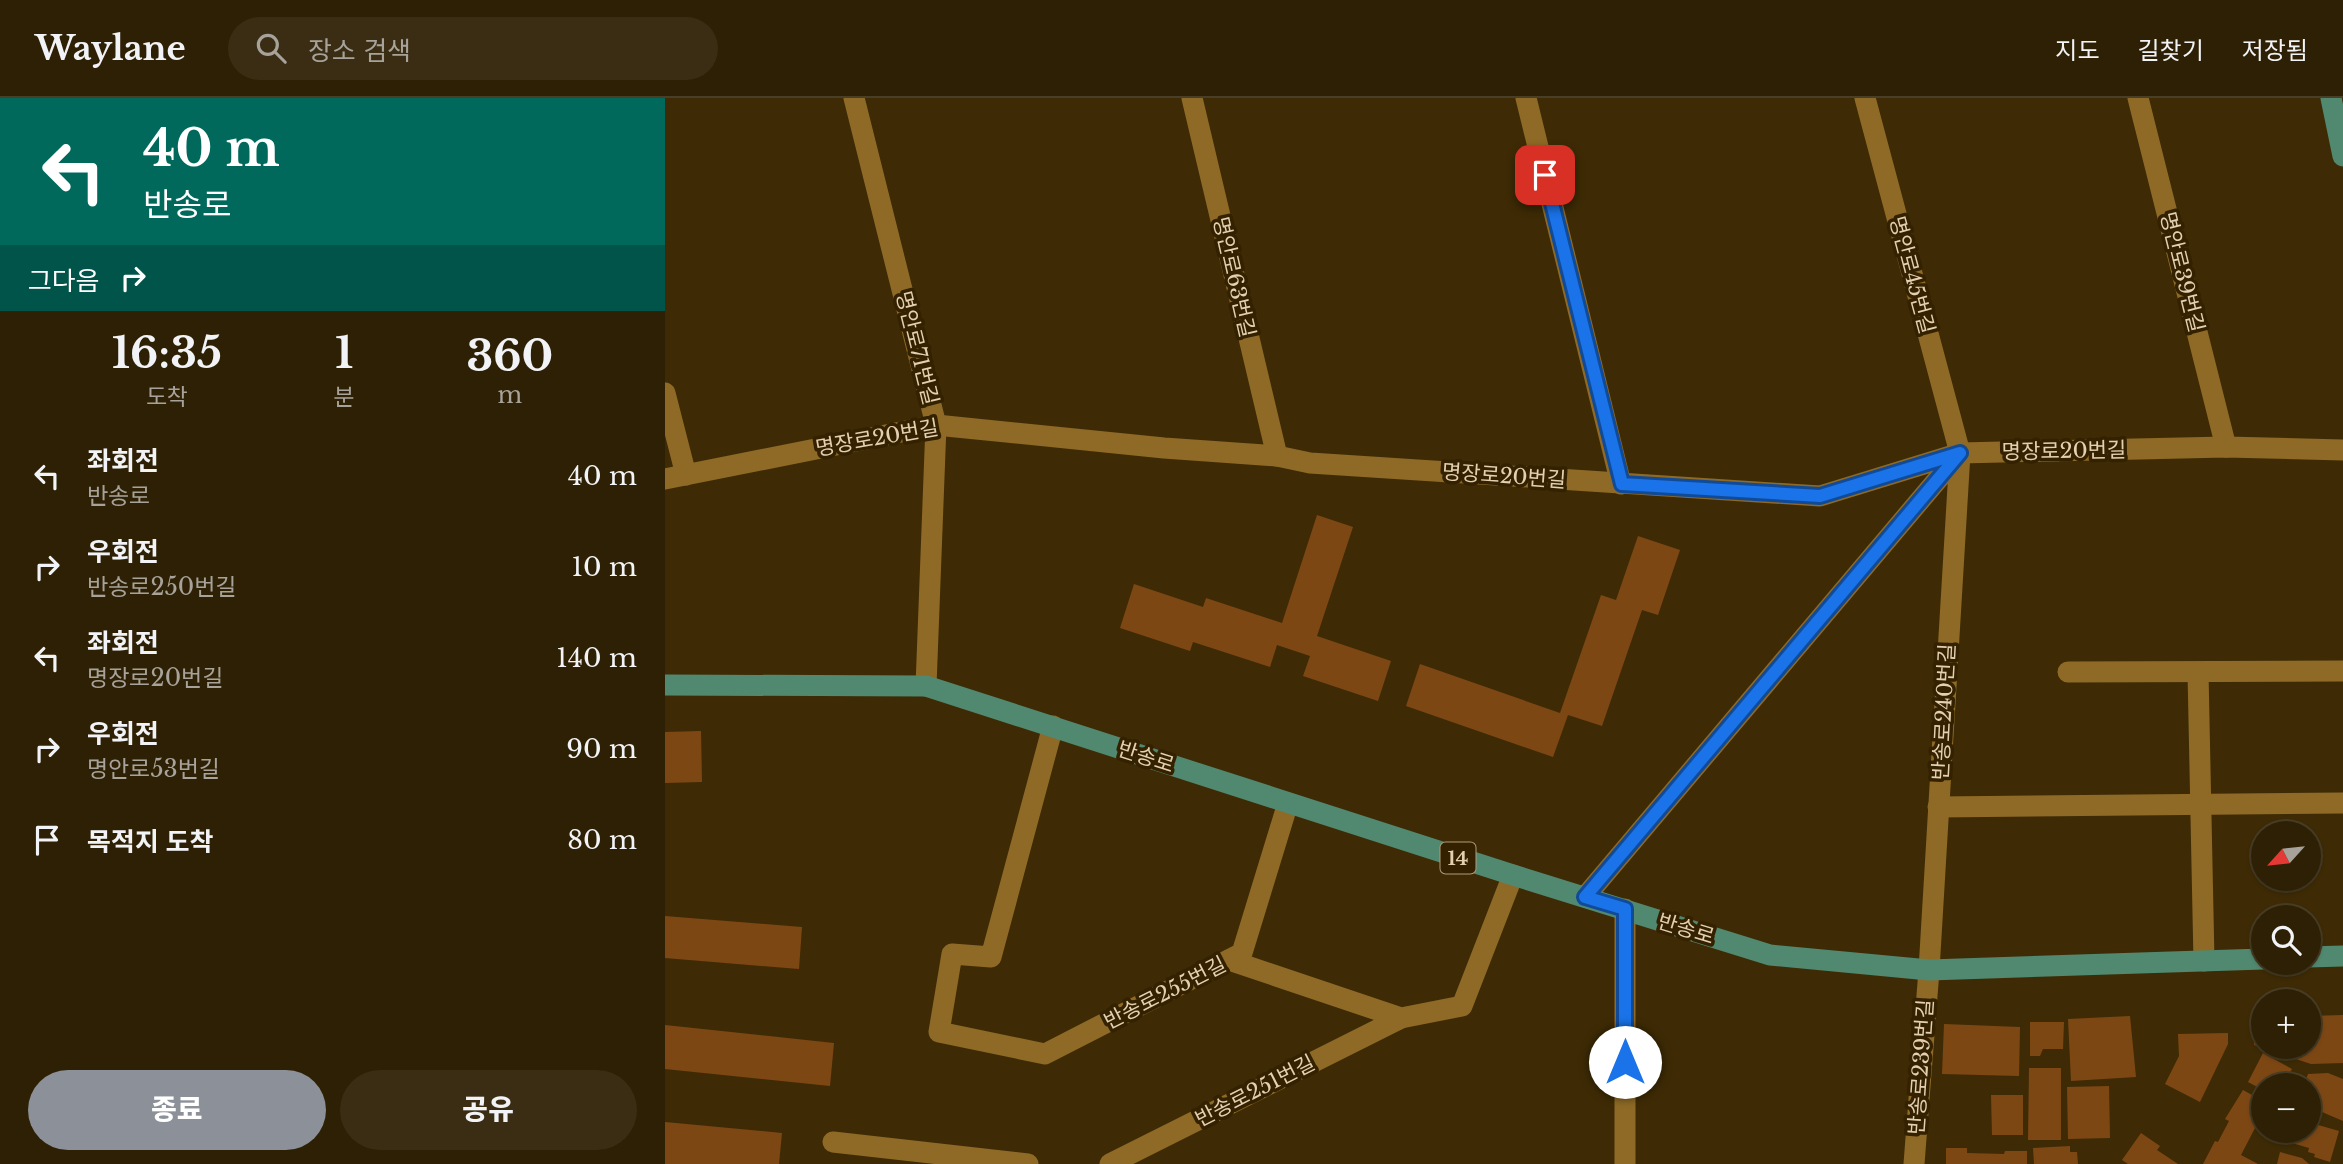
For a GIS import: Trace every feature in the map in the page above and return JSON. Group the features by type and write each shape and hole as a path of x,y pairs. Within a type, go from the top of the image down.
{"main road":[{"path":"2331,98 2343,156"},
{"name":"반송로","path":"665,685 926,686 1770,955 1929,970 2251,959"},
{"path":"2321,957 2343,956"}],"street":[{"name":"명안로71번길","path":"854,98 936,425 926,686"},
{"name":"명안로63번길","path":"1192,98 1277,456"},
{"path":"1526,98 1622,484"},
{"name":"명안로45번길","path":"1865,98 1960,453"},
{"name":"명안로39번길","path":"2138,98 2226,447"},
{"path":"665,393 675,477"},
{"name":"명장로20번길","path":"675,477 936,425 1164,448 1277,456 1310,463 1820,496 1960,453 2226,447 2343,450"},
{"path":"1585,897 1960,453"},
{"name":"반송로240번길","path":"1929,970 1960,453"},
{"path":"2068,672 2343,671"},
{"path":"2198,672 2203,805 2204,961"},
{"name":"반송로255번길","path":"1053,726 991,957 953,954 939,1032 1045,1054 1242,953 1288,803"},
{"path":"1938,807 2343,803"},
{"name":"반송로251번길","path":"1110,1164 1401,1018 1462,1006 1513,875"},
{"path":"1625,909 1625,1164"},
{"name":"반송로251번길","path":"1229,960 1401,1018"},
{"name":"반송로239번길","path":"1914,1164 1929,970"},
{"path":"832,1142 1027,1164"}],"building":[{"path":"1317,515 1353,527 1317,636 1391,661 1378,701 1303,676 1310,656 1277,645 1270,667 1193,642 1190,651 1120,628 1134,584 1203,607 1206,598 1282,623"},
{"path":"1638,536 1680,550 1658,615 1642,610 1602,726 1568,715 1553,757 1406,706 1420,664 1560,713 1601,595 1616,600"},
{"path":"701,731 702,782 665,783 665,732"},
{"path":"665,916 802,927 799,969 665,958"},
{"path":"2343,1015 2343,1063 2311,1064 2296,1059 2321,1059 2321,1016"},
{"path":"2130,1016 2136,1077 2071,1081 2068,1019"},
{"path":"2030,1022 2064,1022 2063,1049 2043,1049 2040,1056 2030,1056"},
{"path":"1944,1024 2020,1027 2019,1076 1942,1074"},
{"path":"665,1025 834,1043 830,1086 665,1069"},
{"path":"2228,1033 2228,1044 2200,1102 2165,1084 2179,1056 2178,1034"},
{"path":"2260,1059 2274,1059 2292,1069 2290,1073 2253,1073"},
{"path":"2029,1068 2061,1068 2061,1140 2028,1140"},
{"path":"2321,1073 2343,1079 2343,1121 2321,1112"},
{"path":"2109,1086 2110,1138 2068,1139 2067,1087"},
{"path":"2243,1090 2251,1094 2251,1136 2241,1155 2258,1164 2203,1164 2229,1121 2225,1119"},
{"path":"1991,1095 2023,1095 2023,1135 1992,1135"},
{"path":"665,1122 782,1133 779,1164 665,1164"},
{"path":"2321,1126 2339,1131 2330,1162 2314,1157 2315,1154 2308,1152 2309,1148 2292,1143 2321,1143"},
{"path":"2141,1133 2160,1146 2157,1150 2178,1164 2128,1164 2122,1160"},
{"path":"2070,1146 2070,1152 2077,1152 2078,1164 2034,1164 2033,1148"},
{"path":"1946,1148 1967,1148 1967,1153 2004,1154 2005,1151 2027,1151 2027,1164 1946,1164"},
{"path":"2280,1152 2302,1158 2309,1164 2277,1164"}],"route":[{"path":"1545,175 1622,484 1820,496 1960,453 1585,897 1625,909 1625,1062"}]}
